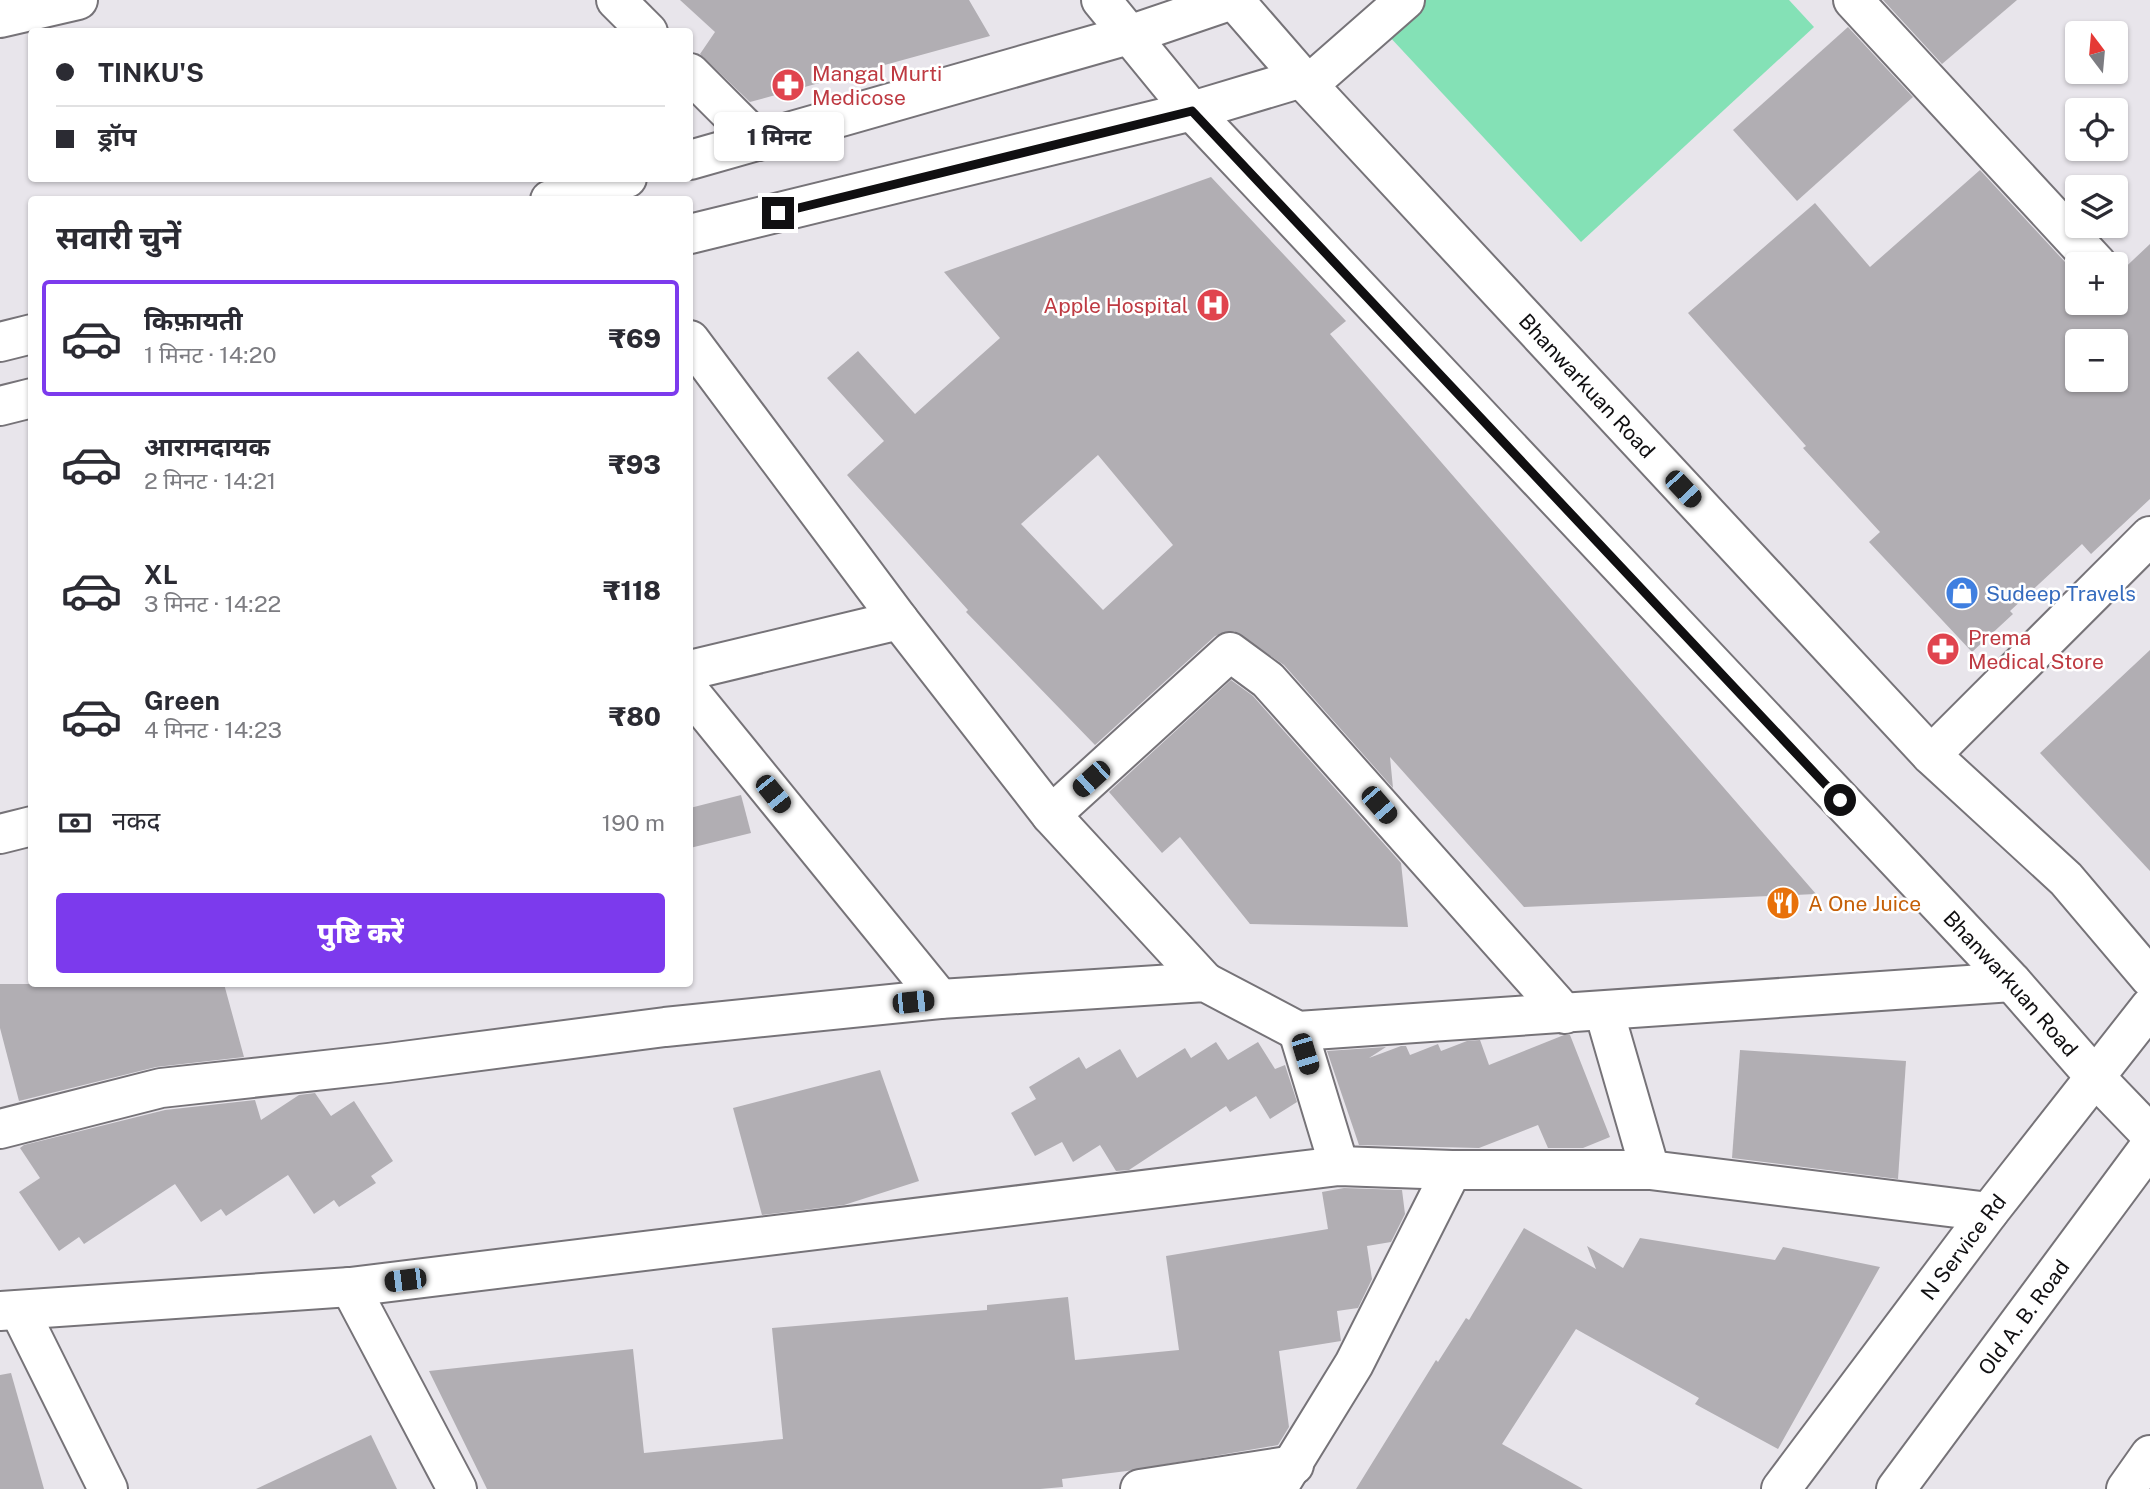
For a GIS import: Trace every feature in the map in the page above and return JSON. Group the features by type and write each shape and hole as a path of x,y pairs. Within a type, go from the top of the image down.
{"street":[{"path":"0,18 78,0"},
{"path":"616,0 644,28"},
{"name":"Bhanwarkuan Road","path":"1101,0 1132,34 1192,111 2012,982 2095,1077 2150,1134"},
{"path":"693,159 1132,34 1233,0"},
{"name":"Bhanwarkuan Road","path":"1233,0 1305,82 1931,755 2066,878 2150,978"},
{"path":"693,233 1305,82 1405,0"},
{"path":"1853,0 2086,252"},
{"path":"693,76 758,141"},
{"path":"564,196 612,182"},
{"path":"0,342 28,335"},
{"path":"693,344 899,620 1051,815 1205,982 1298,1031 2012,982"},
{"path":"0,406 28,399"},
{"path":"1931,755 2150,536"},
{"path":"693,669 899,620"},
{"path":"1051,815 1230,652 1268,680 1565,1014"},
{"path":"693,696 940,999"},
{"path":"0,834 28,827"},
{"path":"0,1129 161,1087 388,1063 665,1027 940,999 1205,982"},
{"name":"N Service Rd","path":"1782,1489 1989,1212 2150,1007"},
{"path":"1604,1011 1650,1170"},
{"path":"1298,1031 1339,1166"},
{"name":"Old A. B. Road","path":"1896,1489 2150,1146"},
{"path":"108,1489 9,1311 350,1287 1339,1166 1452,1170 1650,1170 1989,1212"},
{"path":"1140,1489 1285,1477 1354,1364 1452,1170"},
{"path":"350,1287 457,1489"},
{"path":"2126,1489 2150,1455"}],"green space":[{"path":"1395,0 1789,0 1814,27 1581,242 1374,20"}],"building":[{"path":"680,0 969,0 990,36 750,102 700,54 715,32"},
{"path":"1883,0 2017,0 1942,64"},
{"path":"1848,27 1913,97 1797,201 1733,130"},
{"path":"1980,170 2065,262 2065,315 2128,315 2128,265 2150,244 2150,499 2091,554 2082,544 2010,611 2013,614 1972,652 1869,542 1880,532 1803,448 1806,446 1688,313 1815,203 1870,267"},
{"path":"1211,177 1346,321 1330,334 1816,894 1524,907 1390,757 1393,788 1284,665 1234,631 1215,636 1095,745 966,612 968,610 847,475 884,441 827,378 858,351 915,414 1000,338 944,272","holes":["1098,455 1173,545 1103,610 1021,524"]},
{"path":"2150,650 2150,871 2040,753"},
{"path":"1231,680 1253,696 1401,863 1408,927 1250,924 1180,837 1162,853 1109,792"},
{"path":"741,795 751,833 693,847 693,807"},
{"path":"0,984 28,984 28,987 225,987 244,1057 156,1067 19,1101 0,1028"},
{"path":"1570,1035 1610,1137 1583,1148 1548,1148 1538,1125 1479,1148 1359,1145 1327,1051 1386,1047 1369,1058 1401,1046 1406,1046 1410,1055 1438,1044 1441,1051 1467,1041 1480,1040 1489,1065"},
{"path":"1216,1042 1228,1060 1258,1042 1275,1069 1285,1065 1297,1102 1270,1119 1256,1096 1230,1112 1226,1106 1129,1170 1116,1171 1100,1145 1073,1162 1062,1142 1035,1156 1011,1113 1036,1099 1029,1087 1079,1057 1086,1069 1120,1049 1137,1078 1185,1048 1191,1058"},
{"path":"1740,1050 1906,1061 1898,1179 1732,1158"},
{"path":"880,1070 919,1181 844,1205 762,1215 733,1108"},
{"path":"315,1093 331,1116 354,1101 393,1161 371,1176 376,1183 339,1207 334,1200 314,1214 288,1175 226,1216 221,1209 201,1222 175,1184 84,1244 79,1237 59,1251 19,1192 40,1178 20,1148 24,1145 165,1110 255,1100 261,1120 299,1095"},
{"path":"1344,1188 1402,1190 1405,1214 1391,1242 1367,1246 1372,1279 1358,1308 1337,1311 1341,1341 1279,1351 1289,1427 1278,1445 1127,1471 1062,1479 1063,1487 1040,1489 487,1489 429,1371 633,1349 644,1453 783,1439 772,1328 987,1310 987,1305 1068,1297 1075,1360 1179,1350 1166,1256 1328,1229 1322,1192"},
{"path":"1524,1228 1596,1269 1587,1246 1623,1268 1640,1238 1775,1260 1783,1247 1880,1267 1778,1449 1695,1404 1699,1398 1576,1329 1502,1444 1583,1489 1356,1489 1436,1360 1438,1362 1466,1318 1469,1320"},
{"path":"11,1373 44,1489 0,1489 0,1375"},
{"path":"371,1435 397,1489 256,1489"}],"place":[{"name":"Mangal Murti Medicose","path":"788,85"},
{"name":"Apple Hospital","path":"1213,305"},
{"name":"Sudeep Travels","path":"1962,593"},
{"name":"Prema Medical Store","path":"1943,649"},
{"name":"A One Juice","path":"1783,903"}],"route":[{"path":"778,213 1192,111 1840,800"}]}
